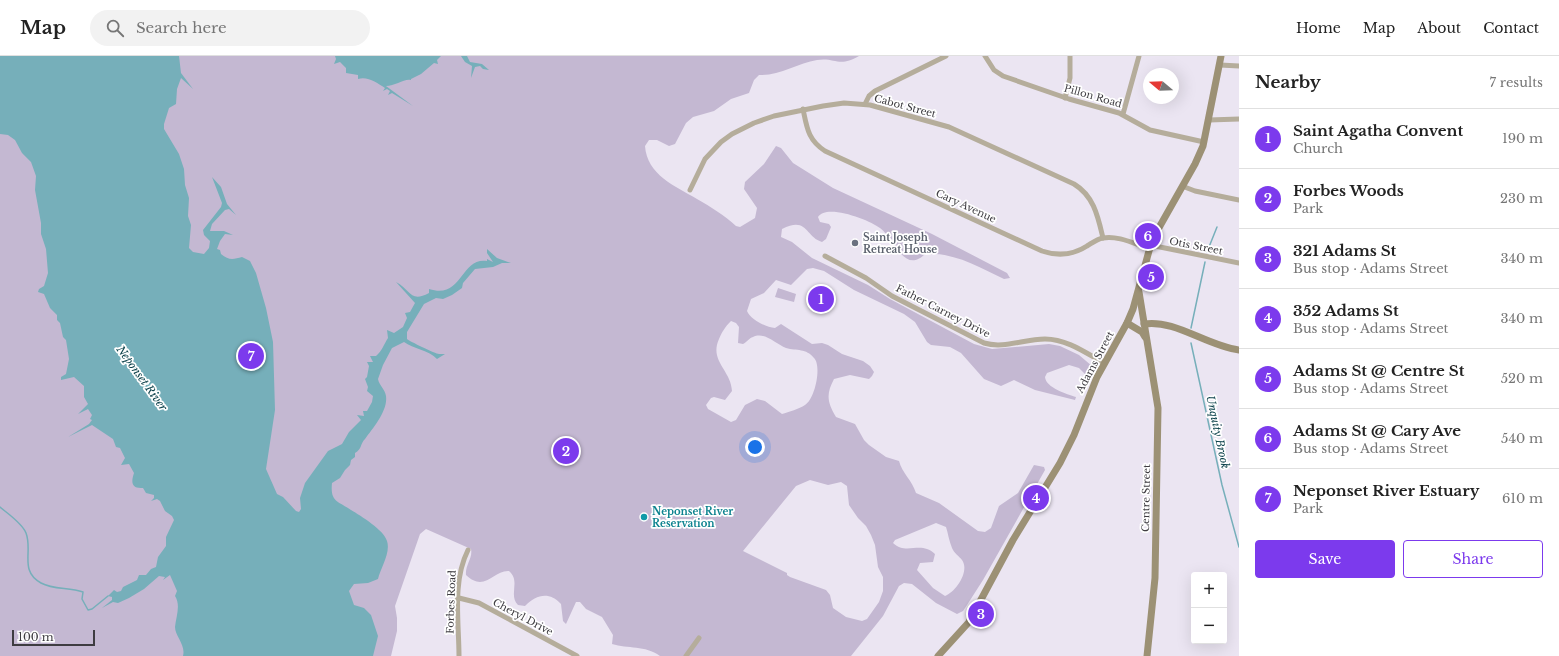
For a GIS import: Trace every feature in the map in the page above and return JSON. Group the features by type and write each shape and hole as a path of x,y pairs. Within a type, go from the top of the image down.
{"main road":[{"name":"Adams Street","path":"938,656 969,622 1013,540 1060,463 1074,435 1088,394 1127,323 1140,283 1149,246 1199,155 1204,142 1221,56"},
{"name":"Centre Street","path":"1140,283 1140,295 1146,341 1158,408 1155,578 1146,656"},
{"path":"1127,323 1142,332 1146,341"},
{"path":"1144,324 1164,324 1214,344 1239,350"}],"street":[{"path":"865,104 869,96 879,89 946,56"},
{"name":"Pillon Road","path":"985,56 991,68 1000,75 1065,98 1123,114 1150,130 1204,142"},
{"path":"1065,98 1070,78 1070,56"},
{"path":"1123,114 1139,56"},
{"path":"1220,65 1239,66"},
{"name":"Cabot Street","path":"690,190 705,159 728,136 761,120 803,109 834,104 865,104 954,129 1074,184 1086,193 1092,201 1104,238"},
{"name":"Cary Avenue","path":"803,109 810,137 814,143 825,151 1038,249 1054,254 1068,254 1104,238"},
{"path":"1209,120 1239,119"},
{"path":"1182,186 1195,191 1239,200"},
{"path":"1104,238 1115,238 1149,246"},
{"name":"Otis Street","path":"1149,246 1239,263"},
{"name":"Father Carney Drive","path":"825,256 866,278 892,296 984,343 996,345 1037,339 1055,340 1071,345 1104,363"},
{"name":"Forbes Road","path":"459,656 460,570 468,550"},
{"name":"Cheryl Drive","path":"459,598 479,604 577,656"},
{"path":"686,656 699,638"}],"shaded area":[{"path":"0,56 859,56 842,62 823,59 817,60 774,74 759,75 754,80 749,93 731,99 714,111 693,117 686,123 675,144 669,146 657,140 649,140 645,146 651,165 671,184 712,208 736,226 740,227 755,218 757,208 744,189 745,182 764,164 776,146 781,148 793,163 833,188 932,234 1007,273 1010,278 1004,279 976,265 946,255 925,254 918,259 911,260 905,258 880,228 858,217 838,212 823,213 818,217 820,222 829,224 831,227 826,239 822,242 812,236 802,226 797,225 782,229 781,237 792,242 812,258 868,285 890,299 974,344 992,349 1049,344 1060,346 1079,355 1092,366 1092,370 1086,375 1079,368 1069,365 1047,373 1045,377 1049,384 1062,392 1076,397 1075,400 1035,390 1014,380 1001,386 984,379 961,353 950,347 931,345 927,342 915,322 904,314 854,290 824,271 813,268 807,269 791,285 776,280 764,293 751,299 747,311 759,322 775,328 781,324 812,344 822,343 828,345 842,354 863,361 870,366 874,372 869,379 850,375 834,379 830,389 829,402 836,417 855,424 864,440 869,445 886,457 899,461 916,493 939,503 978,531 985,532 991,528 999,506 1018,493 1034,465 1044,467 1045,470 983,580 963,611 957,614 936,603 912,584 904,583 899,586 883,616 851,656 660,656 648,650 618,646 612,644 613,635 602,617 586,609 580,602 576,602 566,624 563,621 561,604 552,597 538,597 525,606 518,605 514,597 514,579 509,571 498,574 484,581 478,582 473,580 466,575 471,549 426,529 420,534 395,606 397,631 391,656 0,656","holes":["731,321 736,323 739,327 738,343 743,344 752,338 761,336 766,337 786,348 805,351 814,358 816,362 817,375 814,390 809,402 797,409 782,414 765,401 757,399 745,405 736,420 731,422 708,409 706,405 711,398 714,397 725,400 732,391 731,384 718,360 717,353 719,339","810,480 828,485 841,482 847,486 849,505 866,526 871,535 875,545 878,567 883,577 883,591 879,602 867,619 862,621 846,617 833,608 830,595 826,590 790,577 787,573 743,551 796,486","936,523 946,527 952,548 962,560 964,565 961,581 949,594 945,596 933,588 917,570 920,563 933,562 935,554 924,548 908,549 898,547 893,543 895,540"]},
{"path":"778,288 796,294 794,302 775,297"}],"water":[{"name":"Neponset River","path":"0,56 179,56 181,73 193,89 181,78 177,89 176,104 169,108 164,129 179,154 184,169 185,185 189,198 188,216 191,225 189,248 193,252 204,254 209,248 210,241 204,235 203,230 221,207 222,203 212,177 221,187 227,204 236,215 229,209 225,210 212,224 210,231 224,231 233,235 225,234 217,249 220,250 221,254 229,259 242,257 250,261 256,273 266,308 273,342 275,410 266,469 277,494 283,497 296,511 299,512 301,509 300,498 305,483 328,451 342,444 349,432 361,420 357,415 364,416 363,411 367,411 372,402 373,396 367,391 368,387 365,379 367,377 369,366 367,362 373,362 370,356 376,356 381,350 388,338 387,330 394,333 403,327 407,318 405,313 410,312 415,303 396,282 411,294 418,297 429,293 429,289 440,291 449,289 471,265 478,262 487,261 487,259 493,262 487,253 487,249 497,258 511,263 502,263 493,267 475,269 463,283 462,288 452,295 443,299 436,298 424,304 407,332 407,339 433,352 445,354 437,359 434,356 404,342 392,348 383,365 378,379 386,396 385,408 376,425 363,441 359,450 355,453 355,457 351,460 350,465 340,478 332,483 332,494 334,498 382,532 387,541 388,551 378,579 368,583 354,584 349,591 354,605 364,608 371,615 378,636 373,656 183,656 184,652 182,644 175,630 178,611 178,603 175,596 177,591 170,575 163,580 165,577 159,576 144,589 129,598 118,603 113,602 102,608 112,600 112,597 108,596 114,590 117,592 121,591 123,587 137,580 139,575 146,575 151,569 156,567 158,557 166,546 166,537 174,520 172,516 165,511 160,501 157,499 151,501 154,498 154,495 146,493 143,488 134,486 132,479 134,473 129,464 121,465 125,458 120,448 116,447 113,439 92,425 68,437 89,424 92,420 90,419 92,415 88,409 78,414 88,404 84,397 84,386 74,377 61,380 61,377 66,374 69,359 66,340 63,337 60,323 57,320 57,315 50,308 44,294 38,292 39,289 44,286 48,273 46,249 41,234 41,223 35,190 36,176 31,162 22,153 15,140 8,135 0,134"},
{"path":"335,56 441,56 437,60 438,64 434,63 411,80 386,86 413,106 392,93 388,95 390,91 387,89 383,91 385,88 372,80 365,78 358,79 358,75 346,73 346,68 340,62 334,64 336,59"},
{"path":"461,56 467,56 470,62 482,64 489,70 483,69 480,66 475,67 471,78 472,66 465,62"}],"waterway":[{"name":"Unquity Brook","path":"1207,252 1217,227"},
{"name":"Unquity Brook","path":"1191,328 1205,262"},
{"name":"Unquity Brook","path":"1191,343 1222,485 1239,547"},
{"path":"0,507 18,522 26,533 28,540 28,567 34,578 51,587 72,589 83,592 82,599 88,610 92,609 108,596"}],"place":[{"name":"Adams St @ Cary Ave","path":"1148,236"},
{"name":"Saint Joseph Retreat House","path":"855,243"},
{"name":"Adams St @ Centre St","path":"1151,277"},
{"name":"Saint Agatha Convent","path":"821,299"},
{"name":"Neponset River Estuary","path":"251,356"},
{"name":"Forbes Woods","path":"566,451"},
{"name":"352 Adams St","path":"1036,498"},
{"name":"Neponset River Reservation","path":"644,517"},
{"name":"321 Adams St","path":"981,614"}]}
